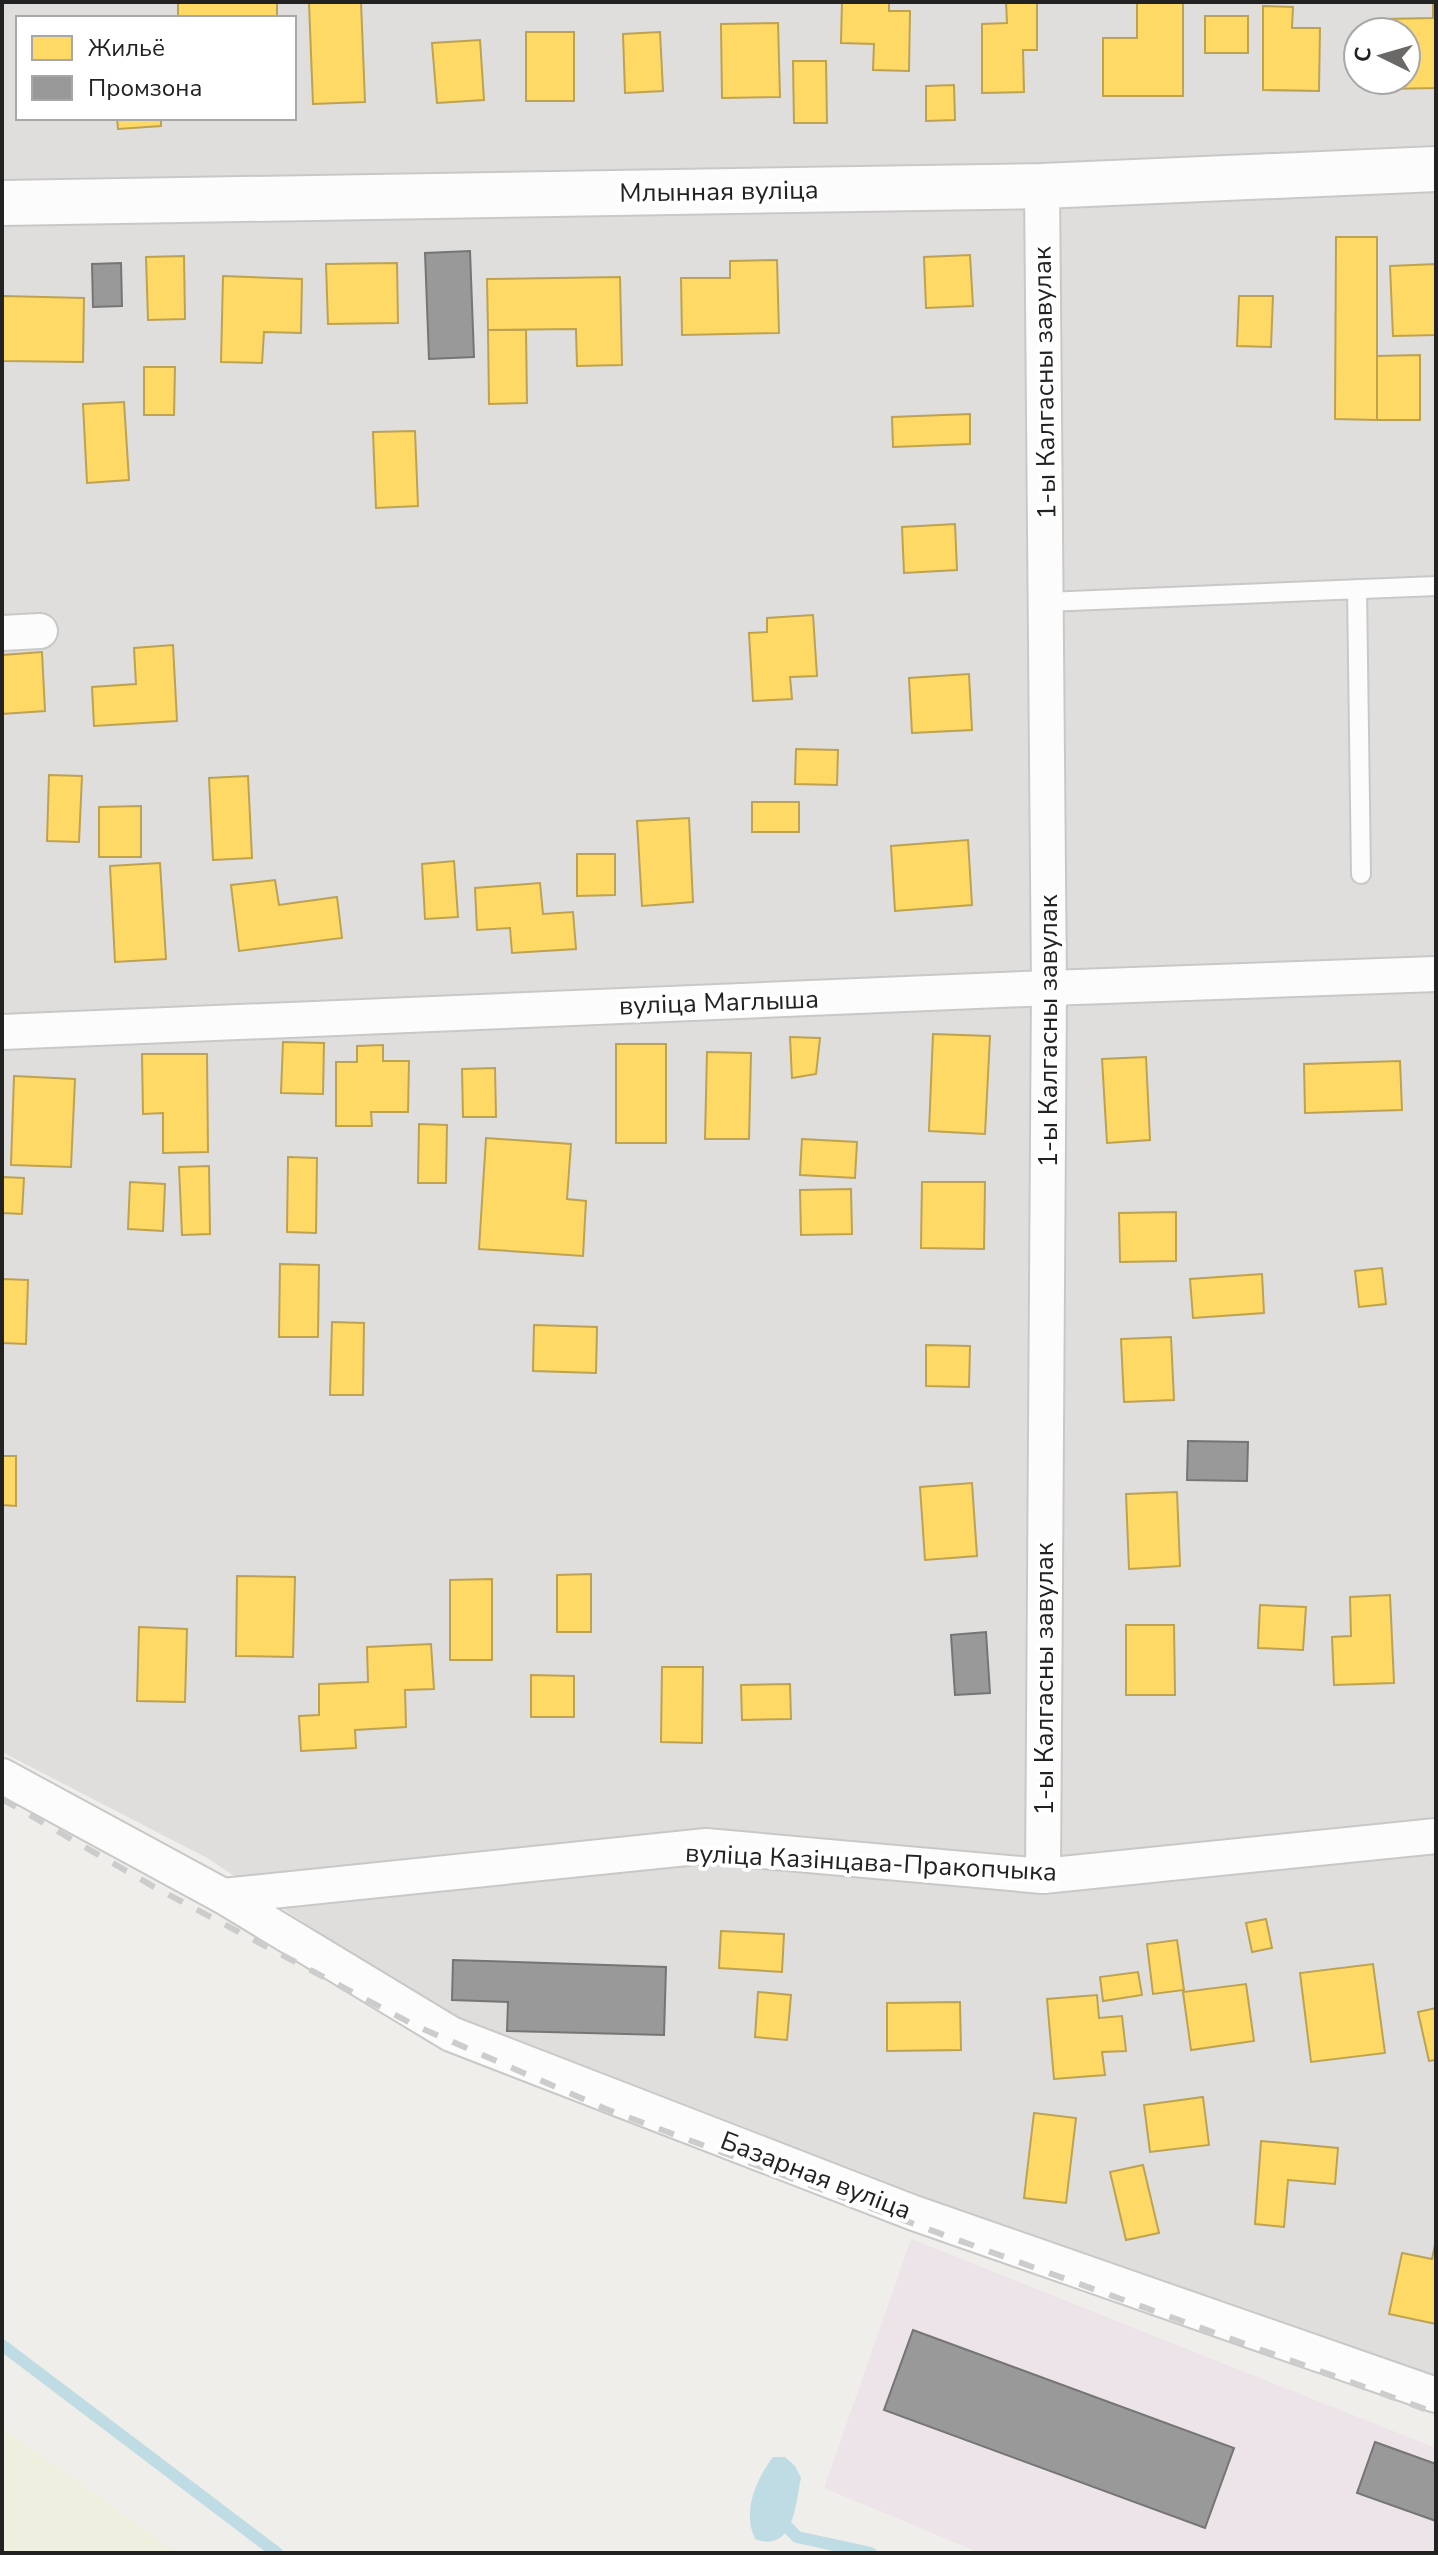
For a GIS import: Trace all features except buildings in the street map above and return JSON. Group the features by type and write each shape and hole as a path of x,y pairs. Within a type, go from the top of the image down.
{"street":[{"name":"Млынная вуліца","path":"2,203 1042,186 1436,169"},
{"name":"1-ы Калгасны завулак","path":"1042,186 1049,988 1043,1876"},
{"path":"2,633 40,631"},
{"name":"вуліца Маглыша","path":"2,1032 1436,974"},
{"path":"2,1776 223,1896"},
{"name":"вуліца Казінцава-Пракопчыка","path":"223,1896 706,1846 1043,1876 1436,1836"},
{"name":"Базарная вуліца","path":"223,1896 451,2034 914,2213 1436,2395"}],"lane":[{"path":"1046,602 1436,586"},
{"path":"1357,589 1361,874"}],"shaded area":[{"path":"2,2 1436,2 1436,2377 968,2213 427,2005 209,1859 2,1752"},
{"path":"911,2239 1436,2448 1436,2553 980,2553 824,2488"}],"green space":[{"path":"2,2427 177,2553 2,2553"}],"water":[{"path":"773,2457 785,2457 795,2466 801,2478 790,2524 778,2539 768,2542 755,2539 750,2507 756,2486"}],"waterway":[{"path":"2,2345 277,2553"},
{"path":"778,2517 797,2537 871,2553"}],"railway":[{"path":"2,1799 156,1888 414,2025 606,2109 1436,2413"}]}
